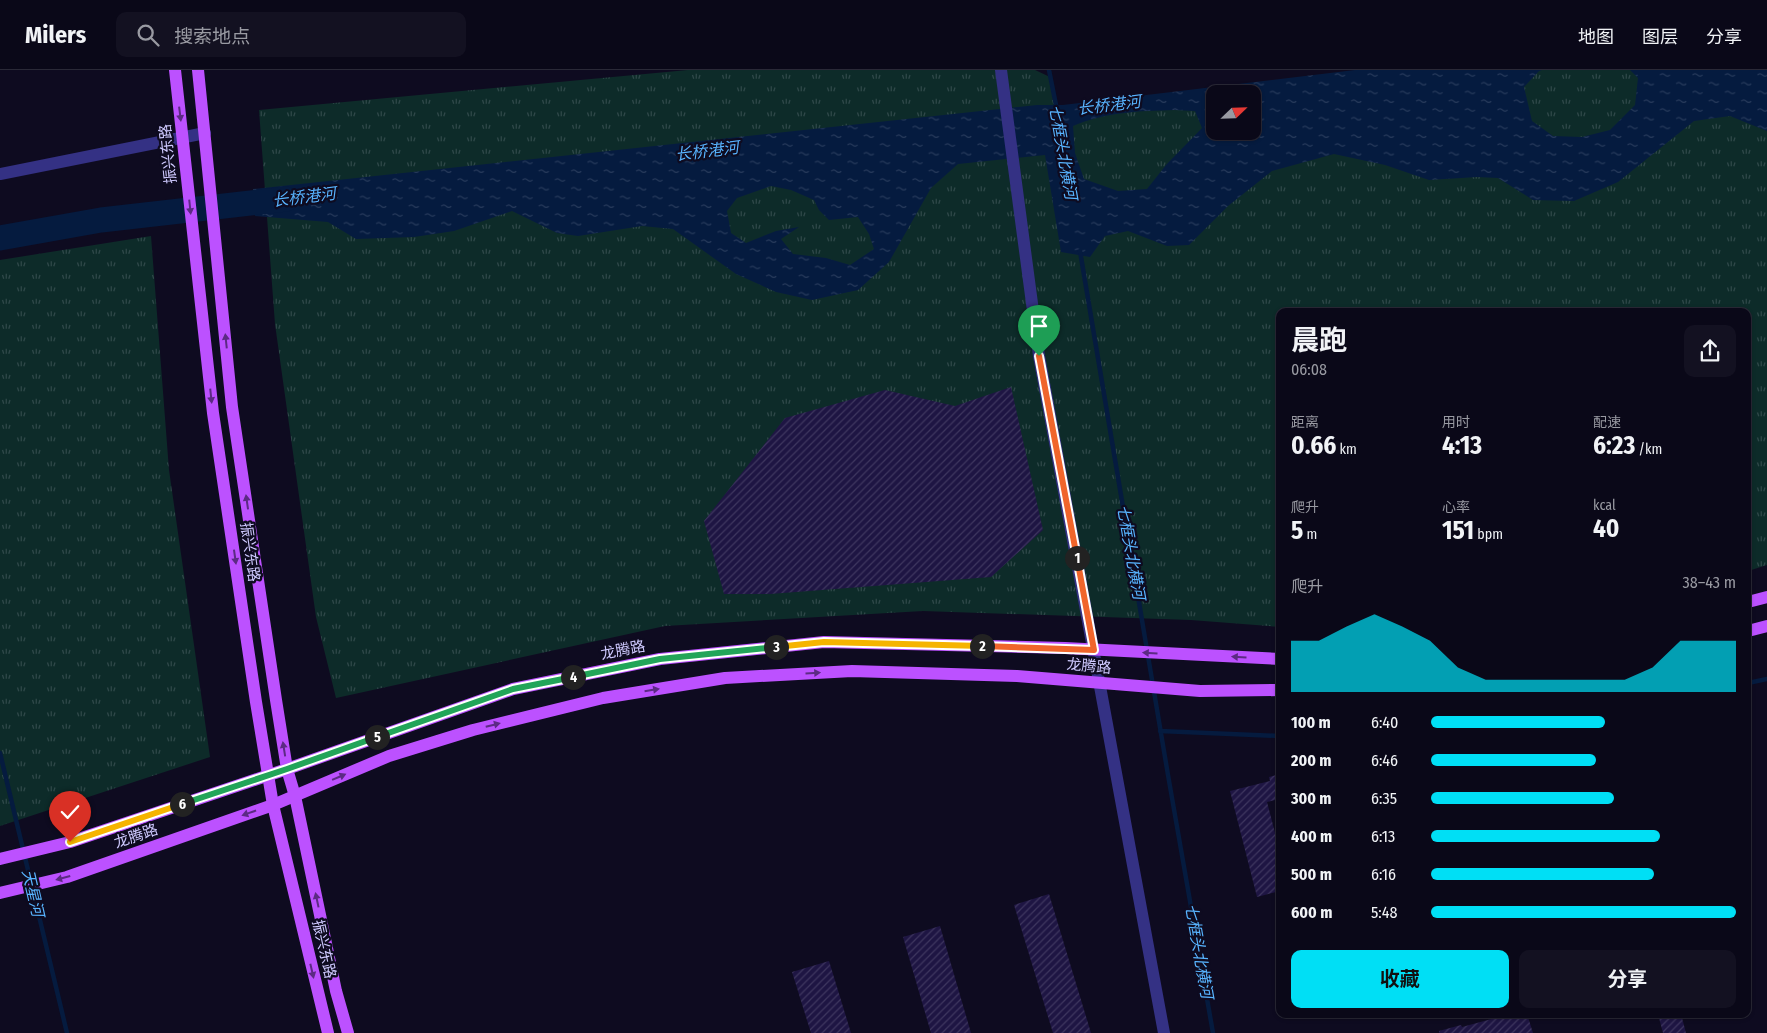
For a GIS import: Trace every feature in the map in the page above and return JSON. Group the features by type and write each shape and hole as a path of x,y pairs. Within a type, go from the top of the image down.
{"main road":[{"name":"振兴东路","path":"175,70 213,412 272,805 328,1033"},
{"name":"振兴东路","path":"198,70 232,407 287,769 295,796 336,991 348,1033"},
{"path":"1751,601 1767,597"},
{"path":"1751,630 1767,626"},
{"name":"龙腾路","path":"0,859 70,842 287,769 513,689 660,659 824,642 1095,650 1276,659"},
{"name":"龙腾路","path":"0,893 67,878 272,805 389,756 473,730 603,698 725,678 852,671 1017,676 1200,691 1276,690"}],"street":[{"path":"1001,70 1039,356 1095,650 1164,1033"},
{"path":"0,174 205,133"}],"green space":[{"path":"688,70 1035,70 1050,77 1057,109 1206,93 1206,140 1261,140 1261,87 1414,70 1767,70 1767,565 1751,570 1751,308 1276,308 1276,627 1191,620 923,611 665,626 336,698 316,617 275,324 259,110"},
{"path":"151,236 169,470 210,757 0,826 0,260"}],"water":[{"path":"1355,70 1542,70 1524,87 1532,121 1553,136 1582,137 1610,130 1635,105 1638,78 1630,70 1767,70 1767,131 1730,116 1694,121 1618,182 1574,201 1533,200 1498,178 1477,177 1429,180 1385,165 1334,154 1272,171 1228,206 1189,245 1167,246 1128,231 1105,236 1090,257 1061,252 1045,155 958,164 931,188 889,262 858,290 812,300 776,292 736,274 673,229 642,226 578,236 557,233 512,211 454,231 414,237 356,239 328,222 255,216 253,189 1037,105 1063,105 1206,88 1206,140 1261,140 1261,85 1230,85","holes":["1174,110 1195,111 1202,128 1166,165 1147,189 1118,191 1084,179 1075,153 1073,126 1110,115","771,186 791,190 814,200 819,210 829,220 858,217 869,234 874,249 850,265 826,258 793,254 781,239 799,227 776,231 746,243 731,233 727,211 737,198"]}],"building":[{"path":"1011,387 1043,530 991,577 770,594 724,594 704,521 785,418 885,390 955,406"},
{"path":"1276,775 1276,805 1275,800 1267,802 1276,837 1276,892 1257,897 1230,791 1270,781 1269,777"},
{"path":"1049,894 1091,1033 1053,1033 1014,905"},
{"path":"940,926 971,1033 931,1033 903,937"},
{"path":"829,961 851,1033 811,1033 792,972"},
{"path":"1495,1018 1528,1018 1533,1033 1439,1033 1439,1031 1461,1025 1462,1027"},
{"path":"1659,1018 1682,1018 1686,1033 1663,1033"}],"waterway":[{"name":"七框头北横河","path":"1049,70 1057,110"},
{"name":"长桥港河","path":"0,238 101,220 286,199"},
{"name":"七框头北横河","path":"1080,251 1213,1033"},
{"path":"1751,682 1767,679"},
{"path":"1160,731 1276,736"},
{"name":"天星河","path":"0,753 67,1033"}],"route":[{"path":"70,842 287,769 513,689 660,659 824,642 1094,650 1039,356"}]}
